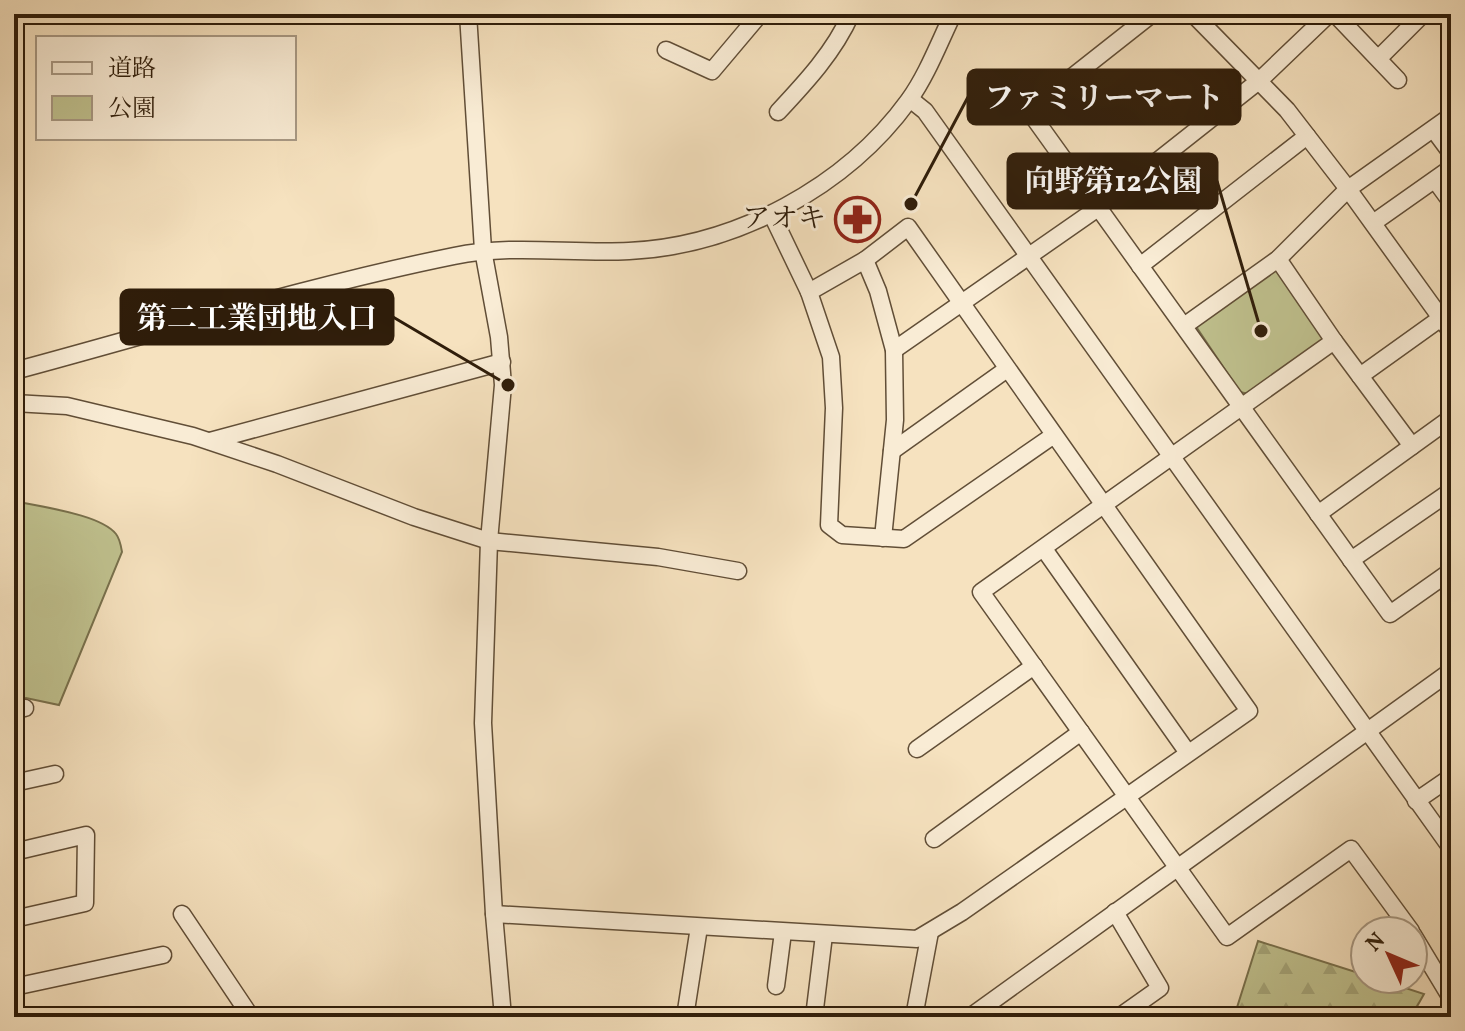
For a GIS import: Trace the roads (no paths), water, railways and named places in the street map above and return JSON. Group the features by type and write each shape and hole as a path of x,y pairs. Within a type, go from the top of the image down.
{"street":[{"path":"468,14 483,250 503,385 489,541 483,723 503,1017"},
{"path":"778,112 819,67 851,14"},
{"path":"14,371 318,289 483,250 643,249 683,244 726,233 772,215 814,190 864,149 910,99 953,14"},
{"path":"1152,14 1029,111 1390,614 1451,571"},
{"path":"1193,14 1260,80 1307,136 1446,325 1360,376"},
{"path":"894,350 1098,208 1260,80 1332,14 1398,80"},
{"path":"1379,58 1423,14"},
{"path":"666,50 712,71 756,16"},
{"path":"910,99 925,111 1030,256 1451,848"},
{"path":"1184,326 1278,259 1348,189 1451,116"},
{"path":"1434,130 1451,153"},
{"path":"1140,266 1307,136"},
{"path":"1373,223 1451,168"},
{"path":"1435,180 1451,202"},
{"path":"772,215 809,292 831,357 834,408 829,525 842,535 904,539 1054,435"},
{"path":"494,914 917,939 1249,711 908,227 865,260 809,292"},
{"path":"1278,259 1412,446"},
{"path":"865,260 878,291 894,350 895,420 883,538"},
{"path":"1334,341 981,592 1227,937 1351,849 1399,915"},
{"path":"209,441 502,362"},
{"path":"892,451 1007,369"},
{"path":"14,403 67,406 98,412 209,441 270,461 414,517 489,541 658,557 738,571"},
{"path":"1318,514 1451,418"},
{"path":"1351,560 1451,491"},
{"path":"1044,549 1188,753"},
{"path":"917,749 1034,666"},
{"path":"970,1017 1451,671"},
{"path":"934,839 1081,732"},
{"path":"14,783 55,774"},
{"path":"1416,801 1451,777"},
{"path":"14,852 86,835 85,903 14,919"},
{"path":"1115,912 1160,988 1119,1017"},
{"path":"182,914 251,1017"},
{"path":"685,1017 699,927"},
{"path":"776,986 783,932"},
{"path":"914,1017 930,932"},
{"path":"814,1017 824,935"},
{"path":"14,987 163,955"},
{"path":"1429,961 1451,998"}],"place":[{"name":"ファミリーマート","path":"911,204"},
{"name":"アオキ","path":"857,219"},
{"name":"向野第12公園","path":"1261,331"},
{"name":"第二工業団地入口","path":"508,385"}]}
